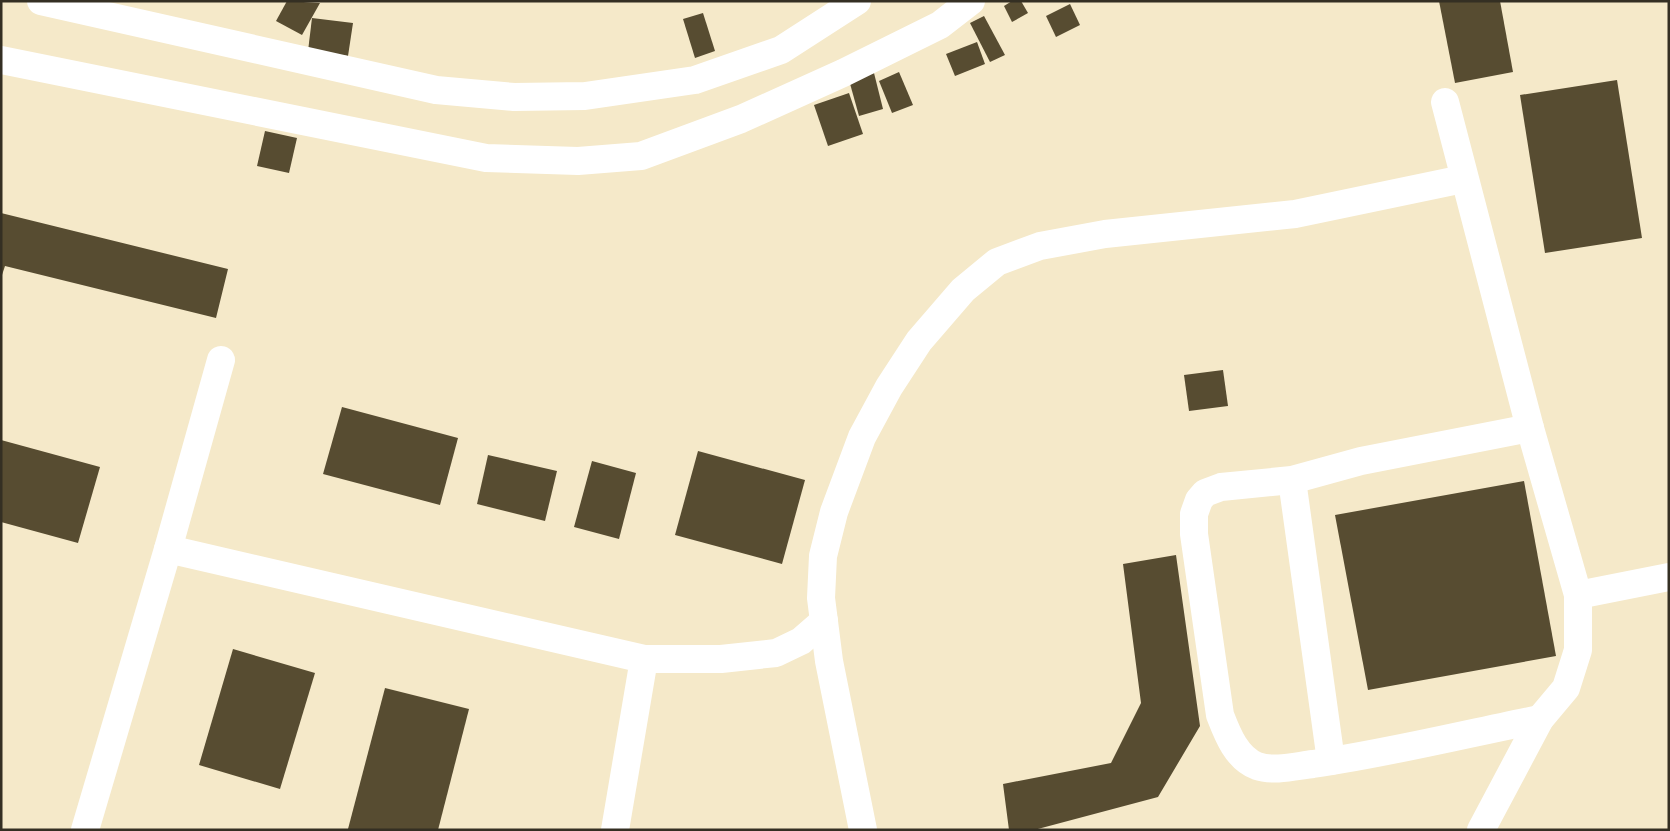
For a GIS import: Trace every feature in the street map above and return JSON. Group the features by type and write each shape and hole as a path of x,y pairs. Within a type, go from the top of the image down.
{"street":[{"path":"41,1 436,90 514,97 585,96 695,80 781,50 857,1"},
{"path":"1,60 486,158 578,161 641,156 741,119 843,73 940,24 971,1"},
{"path":"1445,102 1463,178 1530,428 1578,595 1578,650 1573,668 1558,700 1540,719 1481,830"},
{"path":"863,830 829,661 821,598 823,556 834,512 862,437 888,387 919,341 963,290 997,262 1040,246 1096,236 1296,214 1463,178"},
{"path":"85,830 168,549 221,360"},
{"path":"1530,428 1361,462 1292,480 1250,482 1221,487 1205,493 1199,500 1194,514 1194,534 1220,715 1229,739 1242,755 1256,766 1281,768 1331,761 1540,719"},
{"path":"1292,480 1331,761"},
{"path":"168,549 644,659 721,659 776,653 801,641 824,621"},
{"path":"1578,595 1669,577"},
{"path":"615,830 644,659"}],"building":[{"path":"287,1 320,3 302,35 276,21"},
{"path":"1012,1 1021,1 1028,13 1012,22 1004,6"},
{"path":"1439,1 1500,1 1513,72 1455,83"},
{"path":"1070,4 1080,25 1056,37 1046,16"},
{"path":"703,13 715,51 695,58 683,19"},
{"path":"984,16 1005,55 990,62 970,23"},
{"path":"312,18 353,23 348,56 308,51"},
{"path":"977,42 985,64 955,76 946,54"},
{"path":"899,72 913,105 892,113 879,81"},
{"path":"874,73 883,109 859,116 849,80"},
{"path":"1617,80 1642,238 1545,253 1520,95"},
{"path":"849,93 863,134 828,146 814,105"},
{"path":"265,131 297,138 289,173 257,166"},
{"path":"1,213 228,269 216,318 5,266 1,278"},
{"path":"1223,370 1228,406 1189,411 1184,375"},
{"path":"342,407 458,438 440,505 323,474"},
{"path":"1,440 100,467 78,543 1,522"},
{"path":"698,451 805,480 782,564 675,535"},
{"path":"488,455 557,471 545,521 477,504"},
{"path":"592,461 636,473 619,539 574,527"},
{"path":"1524,481 1556,656 1368,690 1335,515"},
{"path":"1176,555 1200,726 1158,797 1034,830 1009,830 1003,784 1111,763 1141,703 1123,564"},
{"path":"233,649 315,673 280,789 199,765"},
{"path":"385,688 469,709 438,830 348,829"}]}
